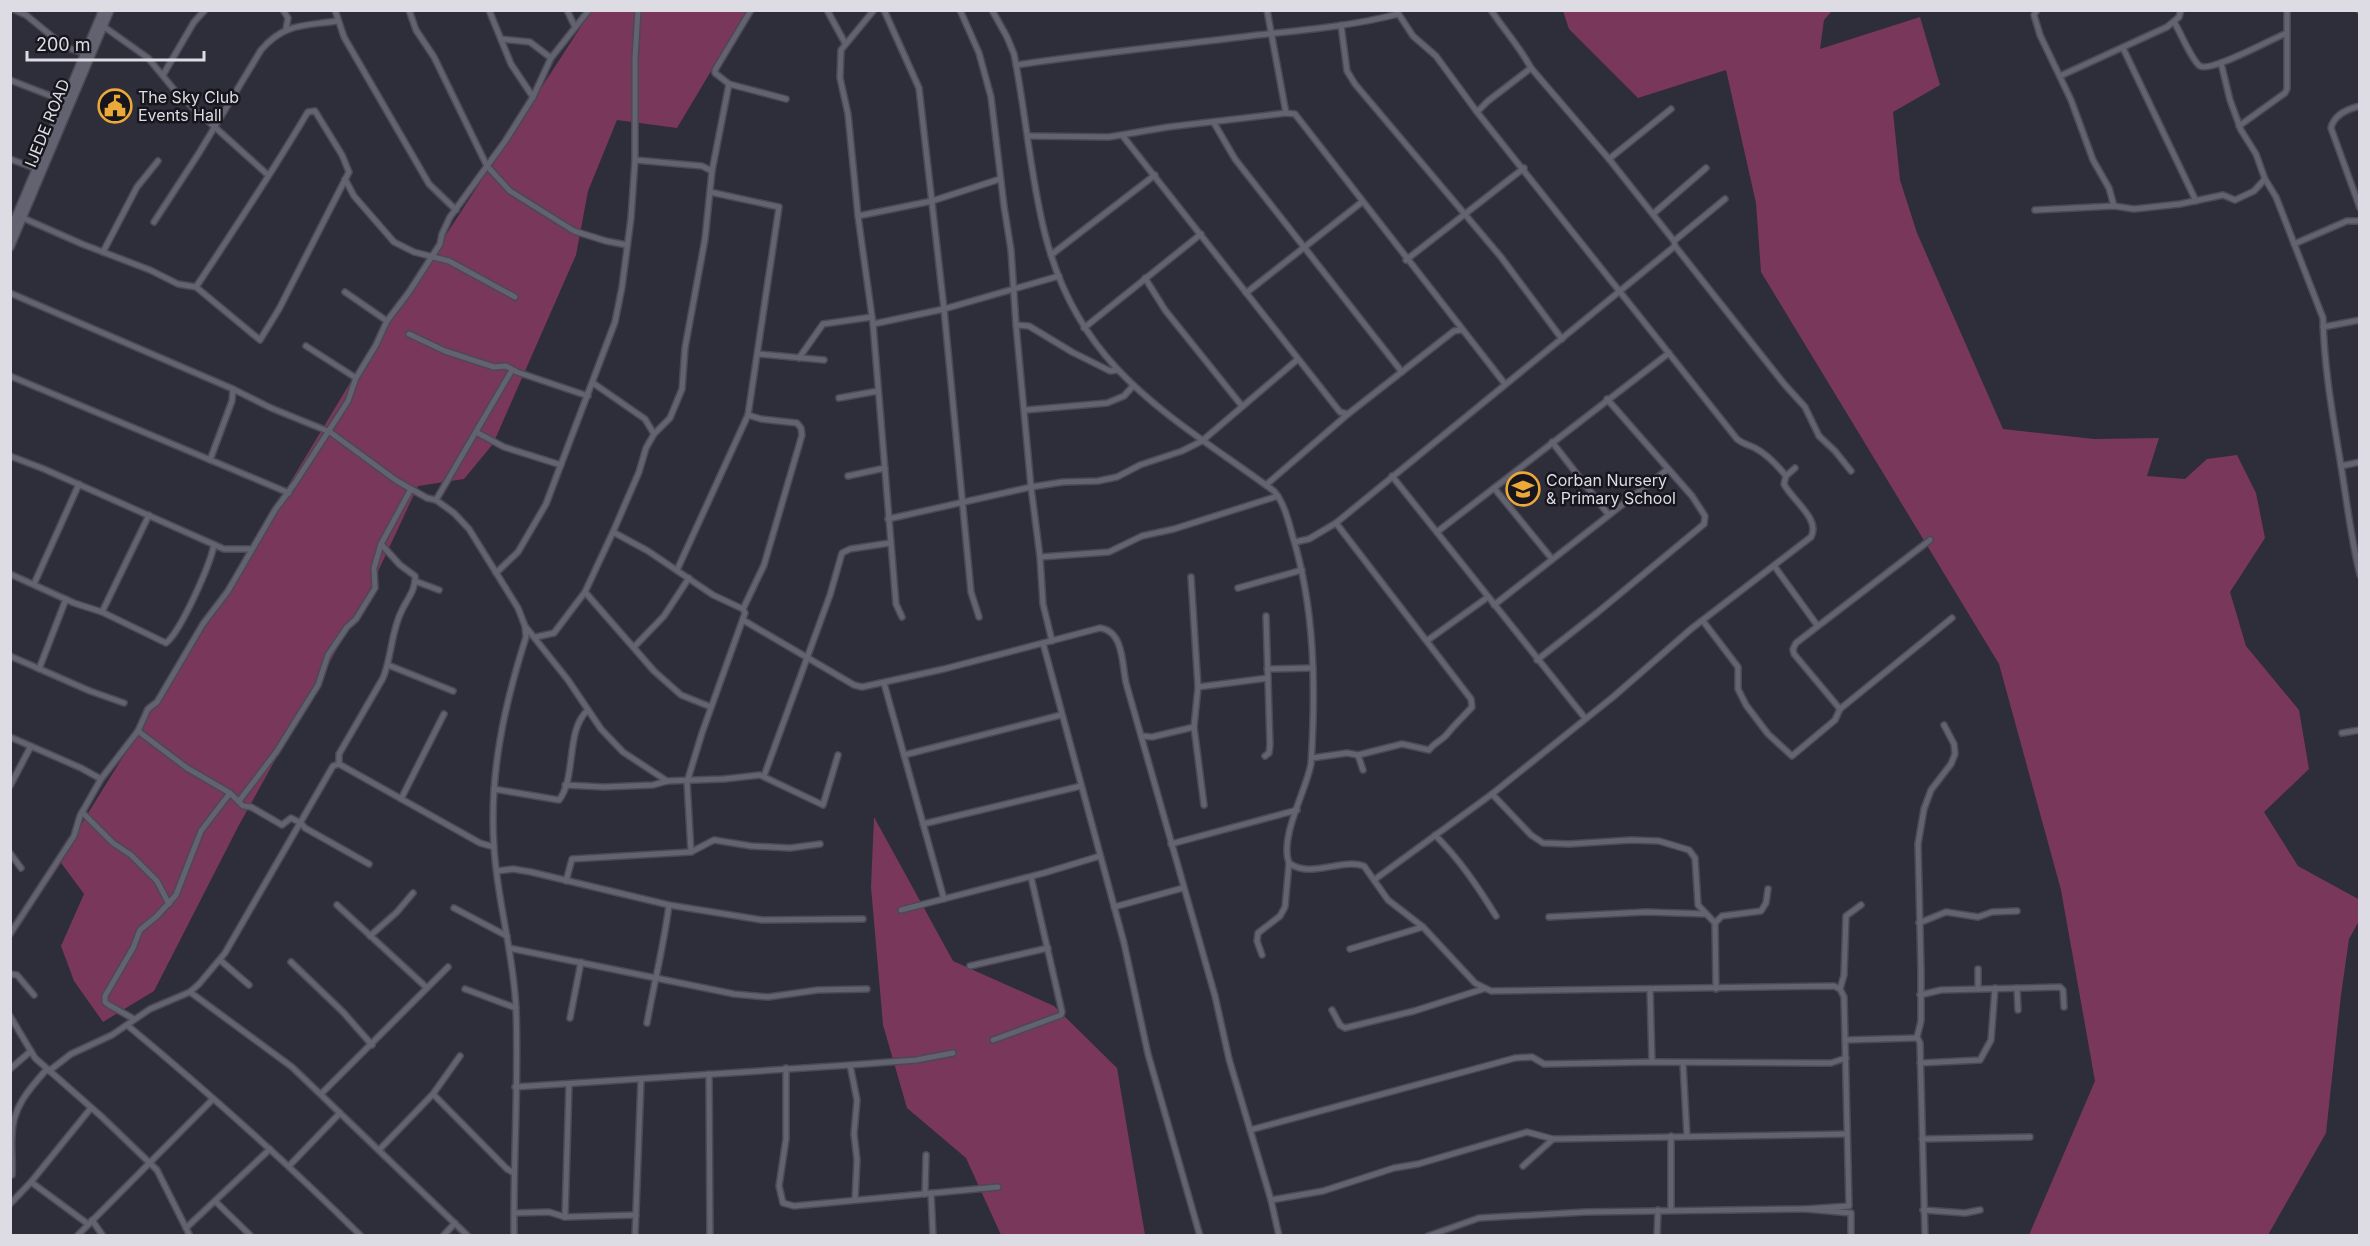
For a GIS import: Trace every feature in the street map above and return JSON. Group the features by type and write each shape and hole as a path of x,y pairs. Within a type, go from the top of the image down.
{"main road":[{"name":"IJEDE ROAD","path":"10,231 103,10"},
{"name":"IJEDE ROAD","path":"10,247 110,10"}],"street":[{"path":"15,10 26,15 65,47 83,53"},
{"path":"163,75 194,22 205,10"},
{"path":"283,10 288,18 286,28"},
{"path":"335,10 337,21 429,184 456,210"},
{"path":"409,10 416,30 434,57 487,166 510,191 574,231 627,245"},
{"path":"489,10 511,64 533,97"},
{"path":"567,10 575,27"},
{"path":"10,934 74,836 82,812 101,779 138,731 146,712 157,702 203,624 228,591 252,549 330,432 348,401 356,378 376,345 387,321 440,244 445,226 533,97 551,58 589,10"},
{"path":"496,573 518,552 546,504 615,322 627,245 635,160 635,58 638,10"},
{"path":"751,10 714,70 715,73 729,84 786,99"},
{"path":"827,10 845,43"},
{"path":"874,10 845,43 839,58 873,320 896,604 902,617"},
{"path":"884,10 919,88 944,309 971,592 979,617"},
{"path":"960,10 979,53 991,97 1000,179 1009,230 1031,487 1041,557 1043,604 1052,641"},
{"path":"992,10 1007,37 1016,65 1041,215 1066,297 1101,353 1133,386 1202,441 1266,485 1278,496 1295,542 1308,601 1313,668 1311,758 1308,780 1288,839 1289,863 1285,907 1280,916 1258,933 1257,941 1262,955"},
{"path":"1267,10 1286,113"},
{"path":"1491,10 1508,35 1522,50 1531,68 1653,214 1785,385 1805,407 1819,436 1851,471"},
{"path":"2037,10 2034,15 2040,35 2060,76 2115,206"},
{"path":"2060,76 2174,22 2181,10"},
{"path":"2239,126 2285,93 2287,89 2287,10"},
{"path":"1016,65 1095,53 1341,25 1397,12 1413,36 1436,56 1477,112 1524,168 1737,439 1759,450 1786,476"},
{"path":"154,222 261,50 270,40 286,28 337,21"},
{"path":"2174,22 2200,66 2205,67 2221,63 2287,33"},
{"path":"1341,25 1347,71 1355,84 1501,257 1562,339"},
{"path":"103,26 148,58 177,93 268,175"},
{"path":"501,39 530,42 551,58"},
{"path":"2122,48 2196,201"},
{"path":"2221,63 2239,126 2256,154 2265,179 2273,190 2318,302 2323,327 2332,412 2352,542 2360,575"},
{"path":"1477,112 1531,68"},
{"path":"10,80 64,101"},
{"path":"536,637 554,633 585,592 614,532 639,472 646,448 654,434 670,417 682,389 685,348 705,239 712,171 729,84"},
{"path":"2360,106 2338,115 2331,128 2360,208"},
{"path":"1608,159 1671,109"},
{"path":"23,218 150,270 178,284 196,287 260,340 279,309 348,172 342,155 315,111 308,112 251,205 196,287"},
{"path":"1028,136 1089,138 1286,113 1298,116 1406,260 1505,384"},
{"path":"1214,123 1235,159 1402,372"},
{"path":"1122,135 1340,412 1348,414"},
{"path":"10,159 37,169"},
{"path":"635,160 702,165 712,171"},
{"path":"103,252 136,188 158,161"},
{"path":"1406,260 1524,168"},
{"path":"1653,214 1706,168"},
{"path":"1052,255 1155,175"},
{"path":"345,179 354,196 393,242 405,248 449,261 515,297"},
{"path":"858,216 932,201 1000,179"},
{"path":"2035,210 2115,206 2134,209 2180,204 2223,195 2235,200 2254,191 2265,179"},
{"path":"676,570 748,415 759,354 779,207 710,192"},
{"path":"1295,542 1309,539 1336,523 1620,291 1725,199"},
{"path":"1246,293 1362,202"},
{"path":"2294,244 2347,221 2360,221"},
{"path":"1084,328 1201,234"},
{"path":"799,358 823,324 873,320 944,309 1059,276"},
{"path":"1145,278 1165,310 1242,406"},
{"path":"10,292 330,432 411,489 454,513 469,529 518,608 525,626 526,637 499,737 494,789 494,847 516,1008 514,1236"},
{"path":"345,292 387,321"},
{"path":"2323,327 2360,320"},
{"path":"1016,325 1029,326 1072,352 1110,371 1118,370"},
{"path":"1266,485 1348,414 1454,331 1461,330"},
{"path":"409,334 445,351 494,367 500,365 588,396"},
{"path":"306,346 356,378"},
{"path":"1437,532 1668,353"},
{"path":"759,354 824,360"},
{"path":"888,519 1031,487 1109,479 1140,465 1182,451 1202,441 1299,359"},
{"path":"436,501 513,370"},
{"path":"10,375 289,493"},
{"path":"592,383 645,419 654,434"},
{"path":"1026,410 1107,404 1124,396 1133,386"},
{"path":"210,460 232,401 233,388"},
{"path":"839,398 878,391"},
{"path":"1537,660 1704,524 1705,516 1692,496 1606,399"},
{"path":"691,852 687,782 745,614 743,609 764,565 802,435 797,423 761,419 748,415"},
{"path":"476,432 504,447 561,465"},
{"path":"1552,442 1608,514"},
{"path":"10,456 79,484 214,545 234,550 252,549"},
{"path":"2341,466 2360,462"},
{"path":"848,476 885,468"},
{"path":"1374,880 1492,794 1703,621 1810,537 1814,530 1809,518 1784,484 1786,476 1795,468"},
{"path":"1494,605 1668,469"},
{"path":"1392,476 1584,718"},
{"path":"34,584 79,484"},
{"path":"1494,488 1552,559"},
{"path":"239,801 289,732 318,685 328,655 347,627 356,619 375,588 374,568 381,544 411,489"},
{"path":"1041,557 1109,552 1142,536 1278,496"},
{"path":"102,612 148,515"},
{"path":"1311,758 1347,753 1358,755 1402,744 1429,750 1437,740 1447,735 1451,727 1472,707 1471,699 1428,640 1336,523"},
{"path":"614,532 713,595 743,609"},
{"path":"1840,709 1793,649 1796,643 1816,625 1930,540"},
{"path":"764,776 830,594 842,553 850,549 890,543"},
{"path":"339,764 339,754 388,666 397,621 416,585 415,576 411,571 400,565 381,544"},
{"path":"10,573 66,599 102,612 166,643 176,631 198,587 214,545"},
{"path":"1774,567 1816,625"},
{"path":"1238,588 1302,570"},
{"path":"1191,577 1198,687 1194,727 1204,805"},
{"path":"634,647 664,616 689,578"},
{"path":"415,580 439,590"},
{"path":"585,592 654,671 681,694 711,707"},
{"path":"1428,640 1488,597"},
{"path":"39,669 66,599"},
{"path":"1265,756 1269,753 1270,745 1266,616"},
{"path":"1703,621 1738,667 1738,689 1746,705 1768,734 1792,756 1835,720 1840,709 1952,618"},
{"path":"743,620 806,659 854,685 865,687 1100,628 1112,633 1120,650 1126,683 1271,1200 1279,1236"},
{"path":"525,626 536,637 601,729 623,752 667,781"},
{"path":"1043,644 1114,907 1148,1054 1200,1236"},
{"path":"10,656 124,703"},
{"path":"388,666 453,691"},
{"path":"1267,669 1313,668"},
{"path":"1198,687 1268,678"},
{"path":"885,683 944,899"},
{"path":"494,789 559,800 565,785 576,731 582,716 588,710"},
{"path":"401,798 444,714"},
{"path":"904,755 1061,715"},
{"path":"1925,1236 1920,1043 1917,1038 1921,1021 1921,950 1917,860 1924,809 1931,790 1951,764 1955,754 1954,744 1944,725"},
{"path":"1142,736 1152,737 1194,727"},
{"path":"2342,733 2360,730"},
{"path":"138,731 187,768 230,793 243,806 251,807 282,825 291,818 302,823 305,828 369,864"},
{"path":"10,737 101,779"},
{"path":"10,786 31,746"},
{"path":"565,785 604,787 653,785 667,781 687,782 764,776 823,805 838,755"},
{"path":"1358,755 1363,770"},
{"path":"339,764 480,843 494,847"},
{"path":"12,1174 11,1133 18,1107 48,1070 71,1054 127,1025 150,1009 190,992 220,960 302,823 330,768 339,764"},
{"path":"923,824 1081,786"},
{"path":"134,1019 105,1002 105,996 133,948 140,930 176,896 201,831 230,793"},
{"path":"1492,794 1531,835 1543,843 1562,845 1631,840 1659,841 1689,850 1695,858 1698,905 1715,923 1716,989"},
{"path":"1172,844 1297,810"},
{"path":"82,812 113,843 131,855 157,881 169,904"},
{"path":"1435,835 1451,851 1475,882 1496,916"},
{"path":"566,881 572,859 691,852 714,840 752,846 790,848 820,844"},
{"path":"10,854 21,868"},
{"path":"900,910 1031,877 1100,856"},
{"path":"1289,863 1299,868 1310,869 1357,863 1364,866 1388,900 1423,927 1475,983 1491,991 1834,986 1840,989 1844,997 1849,1206 1805,1209 1658,1210 1479,1218 1428,1236"},
{"path":"497,871 513,869 669,905 762,920 863,919"},
{"path":"993,1040 1062,1012 1031,877"},
{"path":"1114,907 1184,888"},
{"path":"1715,923 1722,916 1761,911 1766,903 1768,889"},
{"path":"370,936 413,894"},
{"path":"338,905 427,988"},
{"path":"647,1023 664,944 669,905"},
{"path":"1840,989 1844,975 1846,916 1861,905"},
{"path":"454,908 507,936"},
{"path":"1919,923 1946,912 1978,917 1998,911 2017,911"},
{"path":"1549,917 1646,912 1708,915"},
{"path":"1350,949 1423,927"},
{"path":"508,948 734,994 768,997 818,990 867,989"},
{"path":"970,966 1048,948"},
{"path":"220,960 249,985"},
{"path":"291,962 335,1004 372,1045"},
{"path":"570,1018 581,962"},
{"path":"321,1094 448,968"},
{"path":"1978,969 1978,989"},
{"path":"10,974 17,975 34,995"},
{"path":"1920,995 1930,991 2060,987 2063,990 2064,1007"},
{"path":"1920,1064 1976,1062 1983,1058 1993,1029 1995,988"},
{"path":"2017,988 2018,1010"},
{"path":"465,989 516,1008"},
{"path":"1332,1010 1335,1019 1345,1028 1414,1011 1484,989"},
{"path":"1650,989 1652,1062"},
{"path":"190,992 292,1067 468,1236"},
{"path":"10,1016 31,1051 48,1070 151,1162 190,1236"},
{"path":"127,1025 289,1166 361,1236"},
{"path":"1845,1040 1917,1038"},
{"path":"10,1070 31,1051"},
{"path":"515,1087 916,1060 953,1053"},
{"path":"379,1150 433,1094 460,1056"},
{"path":"1250,1130 1515,1058 1532,1057 1544,1064 1652,1062 1811,1064 1832,1063 1846,1058"},
{"path":"1683,1064 1687,1136"},
{"path":"850,1065 857,1100 854,1134 857,1160 855,1200"},
{"path":"786,1068 786,1139 779,1186 783,1203 794,1206 998,1187"},
{"path":"709,1074 710,1236"},
{"path":"634,1236 641,1080"},
{"path":"565,1217 569,1084"},
{"path":"433,1094 507,1169 514,1173"},
{"path":"77,1236 213,1099"},
{"path":"10,1204 92,1108"},
{"path":"289,1166 340,1113"},
{"path":"1271,1200 1323,1191 1394,1168 1418,1164 1527,1132 1553,1139 1847,1134"},
{"path":"1671,1136 1671,1210"},
{"path":"1922,1139 2030,1137"},
{"path":"1523,1166 1553,1139"},
{"path":"186,1228 270,1149"},
{"path":"926,1155 933,1236"},
{"path":"31,1182 90,1222 103,1236"},
{"path":"215,1202 251,1236"},
{"path":"1805,1209 1851,1213 1851,1236"},
{"path":"1657,1236 1658,1210"},
{"path":"1923,1210 1965,1213 1980,1210"},
{"path":"513,1213 549,1212 565,1217 636,1215"},
{"path":"443,1236 455,1223"}],"shaded area":[{"path":"591,11 747,11 677,128 617,120 588,191 576,255 493,444 464,479 418,486 366,597 239,825 154,991 103,1022 74,981 61,946 84,894 59,860 199,634 350,383"},
{"path":"1563,11 1832,11 1824,20 1820,49 1920,17 1940,85 1893,112 1900,180 1917,233 2003,429 2094,439 2159,438 2147,476 2185,479 2207,459 2237,455 2256,493 2265,538 2230,592 2246,646 2299,710 2309,769 2264,812 2298,866 2360,900 2359,921 2349,939 2326,1133 2268,1235 2029,1235 2095,1081 2061,890 1999,664 1761,272 1756,203 1726,70 1638,98 1569,29"},
{"path":"874,817 953,961 1054,1006 1117,1068 1145,1235 1001,1235 966,1158 907,1108 883,1025 871,887"}],"place":[{"name":"The Sky Club Events Hall","path":"115,106"},
{"name":"Corban Nursery & Primary School","path":"1523,489"}]}
